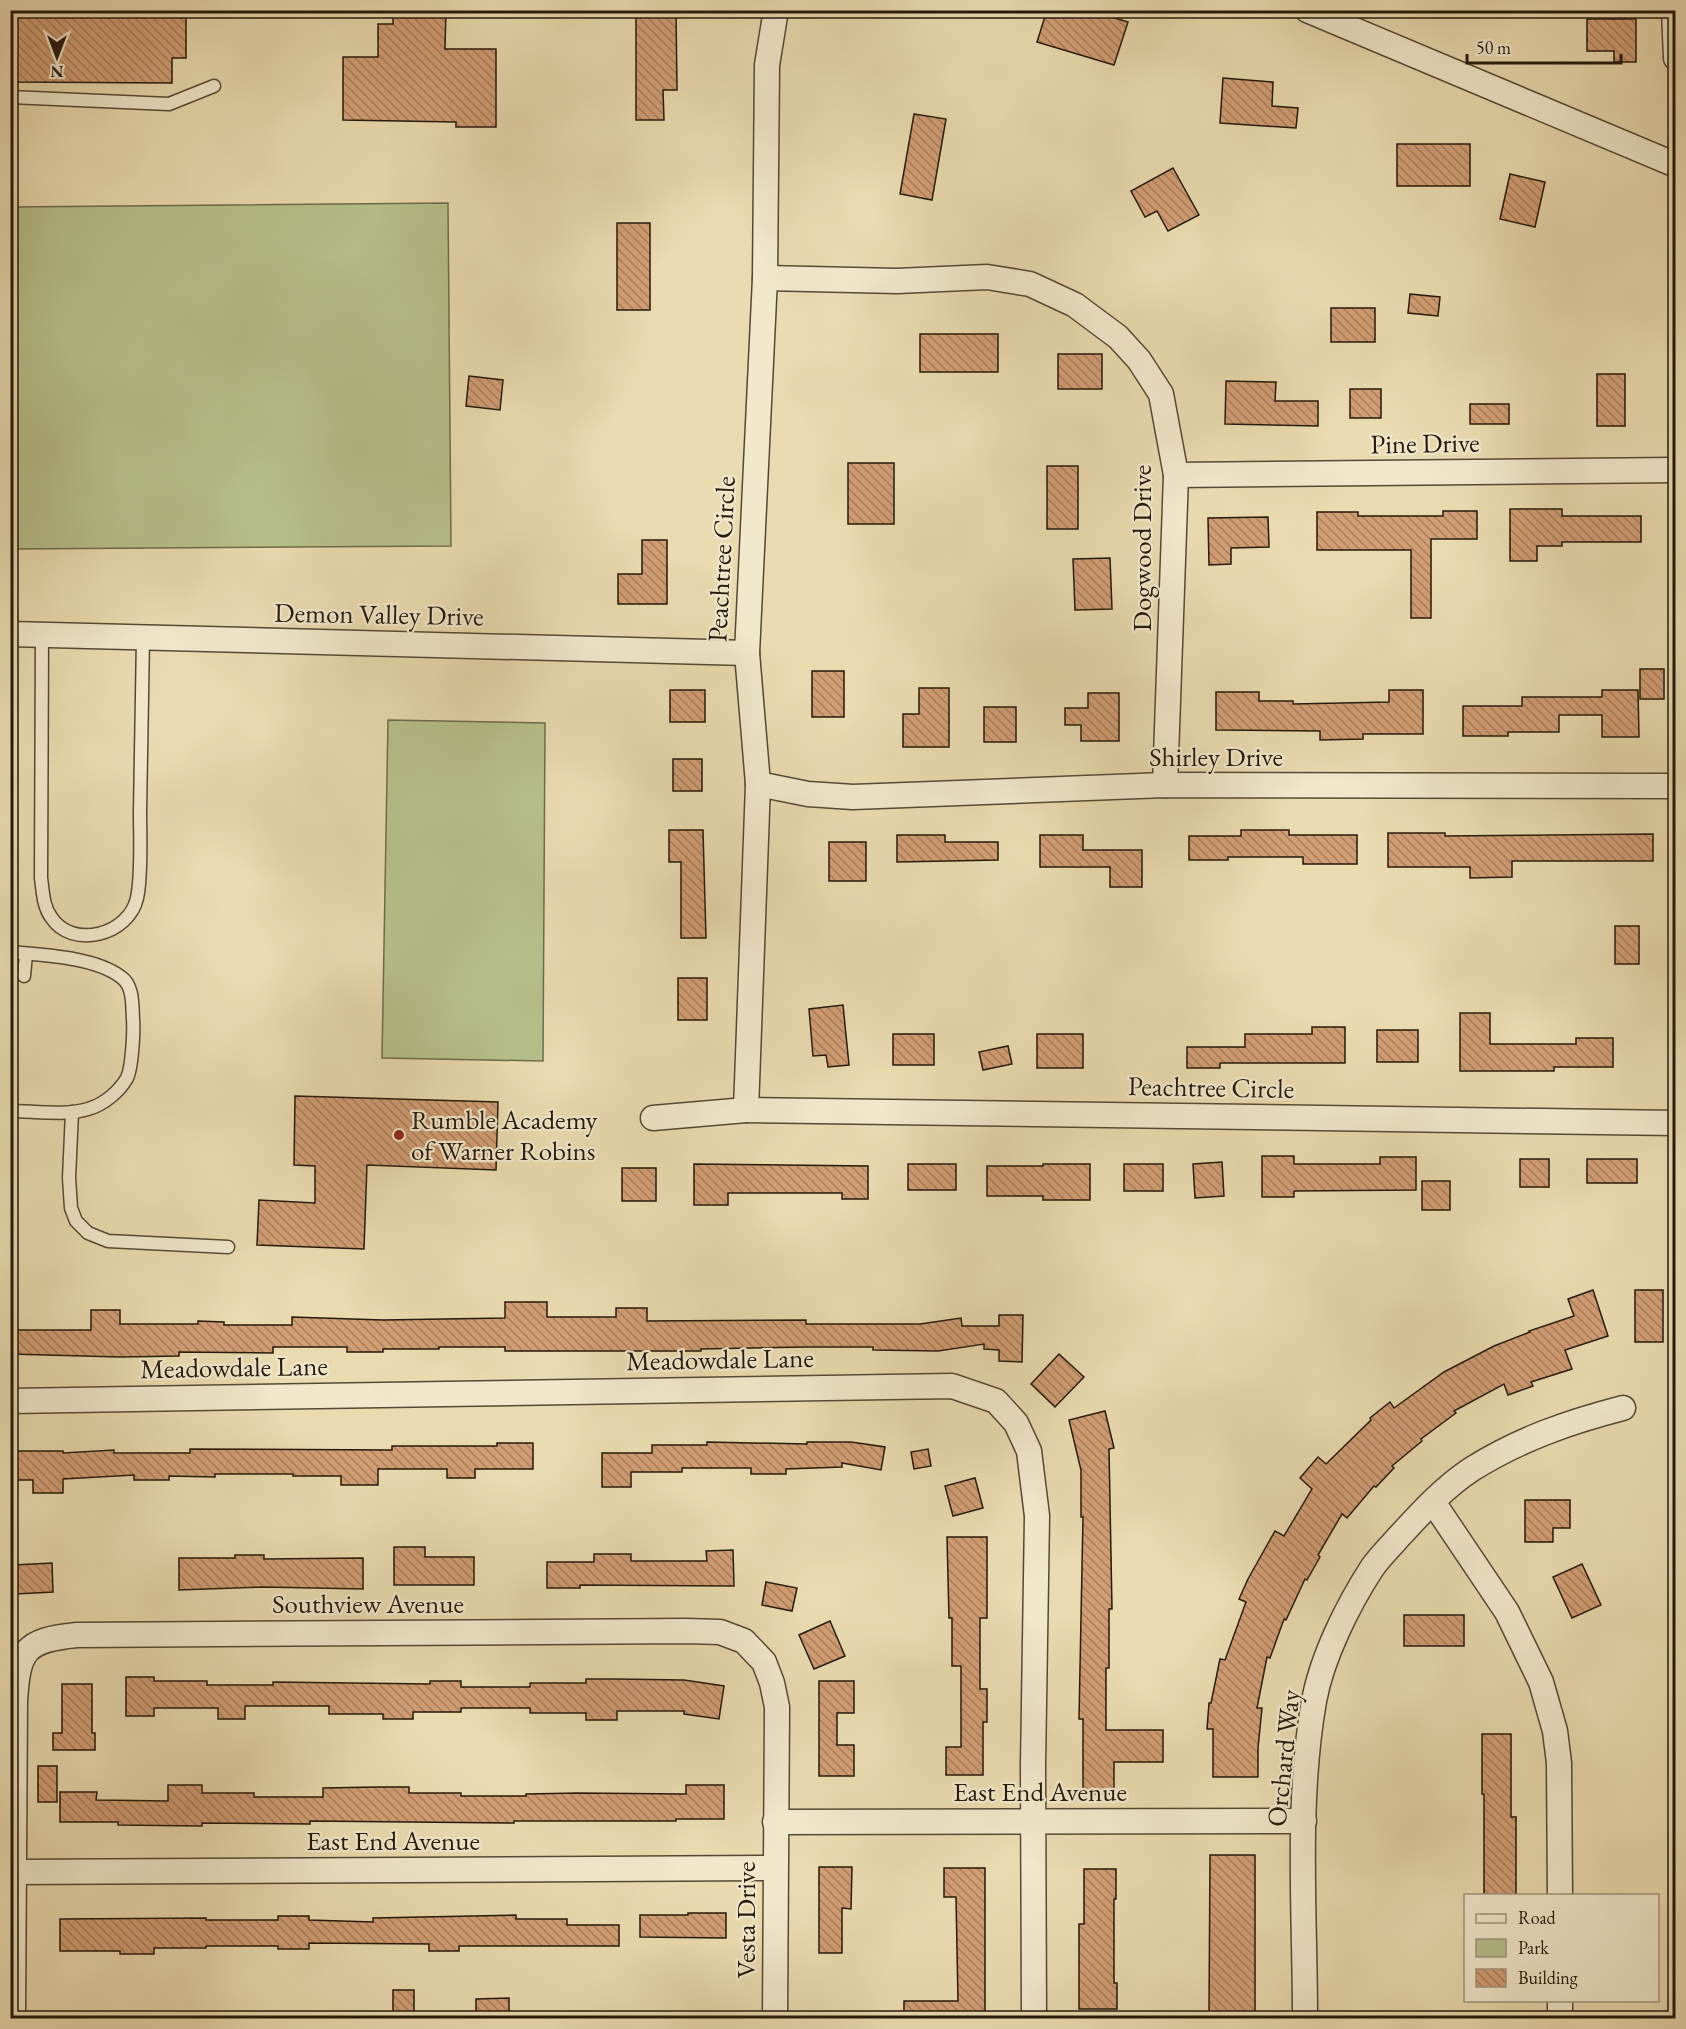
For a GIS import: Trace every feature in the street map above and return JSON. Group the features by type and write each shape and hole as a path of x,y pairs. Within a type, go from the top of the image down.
{"street":[{"name":"Peachtree Circle","path":"746,1110 758,784 747,653 765,278 767,65 776,10"},
{"path":"1307,10 1676,165"},
{"path":"1674,10 1676,58"},
{"name":"Dogwood Drive","path":"765,278 897,281 987,277 1030,284 1075,305 1118,337 1139,360 1161,394 1176,475 1165,785"},
{"name":"Pine Drive","path":"1176,475 1676,470"},
{"name":"Demon Valley Drive","path":"10,634 747,653"},
{"name":"Shirley Drive","path":"758,784 808,794 853,797 1165,785 1676,786"},
{"name":"Peachtree Circle","path":"654,1118 746,1110 1676,1123"},
{"name":"Meadowdale Lane","path":"10,1401 952,1386 996,1401 1016,1423 1029,1451 1037,1516 1033,1766 1034,2019"},
{"name":"Orchard Way","path":"1305,2019 1304,1821 1307,1760 1315,1699 1329,1653 1349,1608 1373,1566 1432,1502 1471,1470 1517,1444 1568,1423 1623,1407"},
{"path":"1432,1502 1507,1612 1541,1682 1555,1731 1559,1763 1560,1894"},
{"name":"Southview Avenue","path":"14,2019 13,1872 17,1672 23,1655 34,1644 51,1638 76,1635 720,1632 744,1641 764,1662 772,1683 777,1707 775,1822"},
{"name":"East End Avenue","path":"775,1822 1304,1821"},
{"name":"Vesta Drive","path":"775,1822 775,2019"},
{"name":"East End Avenue","path":"13,1872 775,1868"},
{"path":"1560,2002 1560,2019"}],"lane":[{"path":"10,97 169,104 214,86"},
{"path":"42,635 41,878 45,905 52,920 68,932 90,935 105,934 118,926 129,916 137,899 140,856 143,638"},
{"path":"10,952 78,960 106,968 123,978 131,992 134,1033 128,1077 110,1098 88,1109 72,1112 10,1111"},
{"path":"24,976 26,954"},
{"path":"72,1112 69,1178 71,1208 76,1221 88,1233 108,1241 228,1247"}],"green space":[{"path":"448,203 451,546 11,549 11,207"},
{"path":"388,720 545,723 543,1061 382,1058"}],"building":[{"path":"10,10 186,10 186,58 172,58 172,83 10,82"},
{"path":"393,10 446,10 445,49 496,49 496,127 456,127 456,122 343,120 343,57 378,57 378,24 393,24"},
{"path":"636,10 676,10 677,90 663,90 664,120 636,120"},
{"path":"1047,10 1089,10 1128,22 1114,65 1037,42"},
{"path":"1587,19 1636,19 1636,62 1614,62 1614,51 1587,51"},
{"path":"1223,78 1273,82 1272,106 1298,108 1296,128 1220,123"},
{"path":"914,114 946,119 932,200 900,194"},
{"path":"1397,144 1470,144 1470,186 1397,186"},
{"path":"1173,168 1199,215 1168,231 1157,211 1145,217 1131,191"},
{"path":"1510,174 1545,182 1535,227 1500,219"},
{"path":"617,223 650,223 650,310 617,310"},
{"path":"1410,294 1440,297 1438,316 1408,313"},
{"path":"1331,308 1375,308 1375,342 1331,342"},
{"path":"920,334 998,334 998,372 920,372"},
{"path":"1058,354 1102,354 1102,389 1058,389"},
{"path":"1597,374 1625,374 1625,426 1597,426"},
{"path":"469,376 503,380 500,410 466,406"},
{"path":"1226,381 1276,382 1275,401 1318,401 1318,426 1225,424"},
{"path":"1350,389 1381,389 1381,418 1350,418"},
{"path":"1470,404 1509,404 1509,424 1470,424"},
{"path":"848,463 894,463 894,524 848,524"},
{"path":"1047,466 1078,466 1078,529 1047,529"},
{"path":"1510,509 1562,509 1562,516 1641,516 1641,542 1562,542 1562,546 1537,546 1537,561 1510,561"},
{"path":"1443,511 1477,511 1477,539 1431,539 1431,618 1411,618 1411,550 1317,550 1317,512 1358,512 1358,516 1443,516"},
{"path":"1268,517 1269,547 1231,548 1231,564 1209,565 1208,518"},
{"path":"642,540 667,540 667,604 618,604 618,574 642,574"},
{"path":"1110,558 1112,609 1075,610 1073,559"},
{"path":"1640,669 1664,669 1664,699 1640,699"},
{"path":"812,671 844,671 844,717 812,717"},
{"path":"919,688 949,688 949,747 903,747 903,714 919,714"},
{"path":"670,690 705,690 705,722 670,722"},
{"path":"1389,690 1423,690 1423,734 1363,734 1363,739 1320,740 1320,731 1216,730 1216,692 1259,692 1259,701 1293,701 1293,704 1389,702"},
{"path":"1602,690 1638,690 1639,737 1602,737 1602,715 1559,715 1559,732 1508,732 1508,736 1463,736 1463,706 1522,706 1522,697 1602,697"},
{"path":"1088,693 1119,693 1119,741 1081,741 1081,725 1065,725 1065,708 1088,708"},
{"path":"984,707 1016,707 1016,742 984,742"},
{"path":"673,759 702,759 702,791 673,791"},
{"path":"669,830 703,830 706,938 681,938 681,862 669,862"},
{"path":"1241,830 1289,830 1289,835 1357,835 1357,864 1303,864 1303,857 1228,857 1228,860 1189,860 1189,836 1241,836"},
{"path":"1388,833 1445,833 1445,836 1653,834 1653,861 1512,861 1512,877 1470,878 1470,867 1388,867"},
{"path":"897,835 945,835 945,842 998,842 998,860 897,862"},
{"path":"1040,835 1083,835 1083,850 1142,850 1142,887 1110,887 1110,867 1040,867"},
{"path":"829,842 866,842 866,881 829,881"},
{"path":"1615,926 1639,926 1639,964 1615,964"},
{"path":"678,978 707,978 707,1020 678,1020"},
{"path":"843,1005 849,1065 828,1067 826,1055 813,1056 809,1009"},
{"path":"1460,1013 1490,1013 1490,1044 1576,1044 1576,1038 1613,1038 1613,1067 1554,1067 1554,1071 1460,1071"},
{"path":"1312,1027 1345,1027 1345,1063 1220,1063 1220,1068 1187,1068 1187,1047 1245,1047 1245,1034 1312,1034"},
{"path":"1377,1030 1418,1030 1418,1062 1377,1062"},
{"path":"893,1034 934,1034 934,1065 893,1065"},
{"path":"1037,1034 1083,1034 1083,1068 1037,1068"},
{"path":"1008,1046 1012,1064 983,1070 979,1052"},
{"path":"295,1096 498,1102 496,1170 367,1165 364,1249 257,1245 259,1200 315,1203 315,1166 294,1165"},
{"path":"1262,1156 1294,1156 1294,1164 1380,1164 1380,1157 1416,1157 1416,1190 1294,1191 1294,1197 1262,1197"},
{"path":"1520,1159 1549,1159 1549,1187 1520,1187"},
{"path":"1587,1159 1637,1159 1637,1183 1587,1183"},
{"path":"1222,1162 1224,1196 1195,1198 1193,1164"},
{"path":"694,1164 868,1166 868,1199 842,1199 842,1193 728,1193 728,1205 694,1205"},
{"path":"908,1164 956,1164 956,1190 908,1190"},
{"path":"1043,1164 1090,1164 1090,1200 1043,1200 1043,1196 987,1196 987,1166 1043,1166"},
{"path":"1124,1164 1163,1164 1163,1191 1124,1191"},
{"path":"622,1168 656,1168 656,1201 622,1201"},
{"path":"1422,1181 1450,1181 1450,1210 1422,1210"},
{"path":"1593,1290 1608,1336 1565,1350 1572,1369 1531,1382 1533,1386 1508,1395 1504,1384 1454,1411 1456,1413 1421,1439 1422,1441 1392,1466 1394,1468 1376,1487 1374,1486 1347,1518 1342,1514 1318,1555 1320,1557 1307,1580 1305,1579 1286,1620 1284,1619 1270,1658 1267,1657 1257,1708 1262,1708 1258,1777 1213,1777 1213,1729 1207,1729 1209,1703 1211,1703 1220,1659 1225,1660 1246,1602 1239,1599 1248,1579 1275,1531 1284,1536 1312,1489 1300,1478 1318,1457 1326,1464 1371,1420 1370,1418 1390,1402 1394,1408 1444,1372 1494,1346 1574,1316 1568,1299"},
{"path":"1635,1290 1663,1290 1663,1342 1635,1342"},
{"path":"505,1302 547,1302 547,1317 616,1317 616,1308 647,1308 647,1321 806,1320 806,1324 920,1324 961,1318 962,1326 999,1326 999,1315 1023,1315 1022,1362 999,1361 999,1350 984,1349 984,1344 938,1351 873,1350 873,1347 701,1349 701,1351 505,1351 505,1347 439,1347 439,1349 383,1349 383,1352 347,1352 347,1347 273,1347 273,1353 179,1352 179,1356 10,1354 10,1330 91,1330 91,1310 120,1310 120,1324 198,1324 198,1321 224,1322 224,1325 292,1325 292,1317 383,1320 505,1318"},
{"path":"1059,1354 1084,1377 1055,1407 1031,1384"},
{"path":"1105,1411 1114,1448 1109,1449 1112,1609 1109,1609 1109,1668 1106,1668 1106,1730 1163,1730 1163,1762 1114,1762 1114,1794 1083,1794 1083,1719 1079,1719 1083,1517 1081,1517 1081,1470 1069,1420"},
{"path":"707,1442 807,1444 807,1442 851,1442 885,1447 881,1470 842,1463 842,1467 786,1469 786,1474 751,1474 751,1468 682,1468 682,1472 631,1472 631,1487 602,1487 602,1453 652,1453 652,1445 707,1445"},
{"path":"497,1443 533,1443 533,1469 475,1469 475,1478 447,1478 447,1469 378,1469 378,1485 341,1485 341,1476 293,1476 293,1474 169,1476 169,1480 134,1480 134,1475 63,1479 63,1493 33,1493 33,1480 10,1480 10,1451 63,1451 63,1453 114,1450 114,1453 190,1453 190,1449 392,1450 392,1446 497,1446"},
{"path":"928,1449 931,1466 914,1469 911,1452"},
{"path":"975,1478 983,1508 953,1516 945,1486"},
{"path":"1525,1500 1570,1500 1570,1528 1553,1528 1553,1542 1525,1542"},
{"path":"947,1537 987,1537 987,1618 980,1618 980,1689 987,1689 987,1722 983,1722 983,1775 946,1775 946,1747 961,1747 961,1666 952,1666 952,1618 949,1618"},
{"path":"394,1547 425,1547 425,1557 474,1557 474,1585 394,1585"},
{"path":"733,1550 734,1586 580,1585 580,1588 547,1588 547,1562 594,1562 594,1554 631,1554 631,1561 707,1561 706,1551"},
{"path":"235,1555 264,1555 264,1559 363,1558 363,1589 264,1587 179,1590 179,1558 235,1558"},
{"path":"52,1563 53,1592 16,1594 14,1565"},
{"path":"1582,1564 1601,1605 1572,1618 1553,1577"},
{"path":"766,1582 797,1588 792,1611 762,1605"},
{"path":"1404,1615 1464,1615 1464,1646 1404,1646"},
{"path":"830,1621 845,1656 814,1669 799,1635"},
{"path":"126,1677 154,1677 154,1681 207,1681 207,1685 273,1685 273,1682 430,1684 430,1681 461,1681 461,1687 530,1687 530,1683 586,1683 586,1679 617,1679 684,1680 724,1686 719,1719 684,1714 684,1711 617,1711 617,1720 586,1720 586,1713 530,1713 530,1708 461,1708 461,1712 413,1712 413,1719 383,1719 383,1714 329,1714 329,1706 245,1706 245,1719 218,1719 218,1708 154,1708 154,1716 126,1716"},
{"path":"819,1681 854,1681 854,1713 837,1713 837,1745 854,1745 854,1776 819,1776"},
{"path":"62,1684 92,1684 92,1733 95,1733 95,1750 53,1750 53,1733 62,1733"},
{"path":"1482,1734 1511,1734 1511,1817 1516,1817 1516,1894 1484,1894 1484,1794 1482,1794"},
{"path":"38,1766 57,1766 57,1802 38,1802"},
{"path":"168,1785 202,1785 202,1793 254,1793 254,1797 323,1797 323,1788 409,1787 409,1793 526,1796 526,1794 578,1793 686,1794 686,1785 724,1785 724,1819 514,1821 514,1823 310,1821 310,1824 202,1823 202,1826 60,1822 60,1792 97,1792 96,1800 168,1801"},
{"path":"1210,1855 1255,1855 1255,2012 1209,2012"},
{"path":"819,1867 852,1867 851,1909 842,1908 842,1953 819,1953"},
{"path":"944,1868 985,1868 985,2017 904,2019 904,2001 958,2001 956,1897 944,1897"},
{"path":"1084,1869 1116,1869 1114,1983 1117,1983 1117,2009 1079,2009 1079,1924 1084,1924"},
{"path":"688,1913 726,1913 726,1938 640,1937 640,1915 688,1915"},
{"path":"516,1915 516,1919 567,1919 567,1925 619,1925 619,1946 459,1946 459,1951 429,1951 429,1944 309,1943 309,1949 278,1949 278,1946 154,1948 154,1954 120,1954 120,1951 60,1951 60,1919 278,1920 278,1916 309,1916 309,1920 373,1922 373,1918"},
{"path":"393,1990 414,1990 414,2012 393,2012"},
{"path":"509,1998 509,2019 476,2019 476,1999"}],"place":[{"name":"Rumble Academy of Warner Robins","path":"399,1135"}]}
